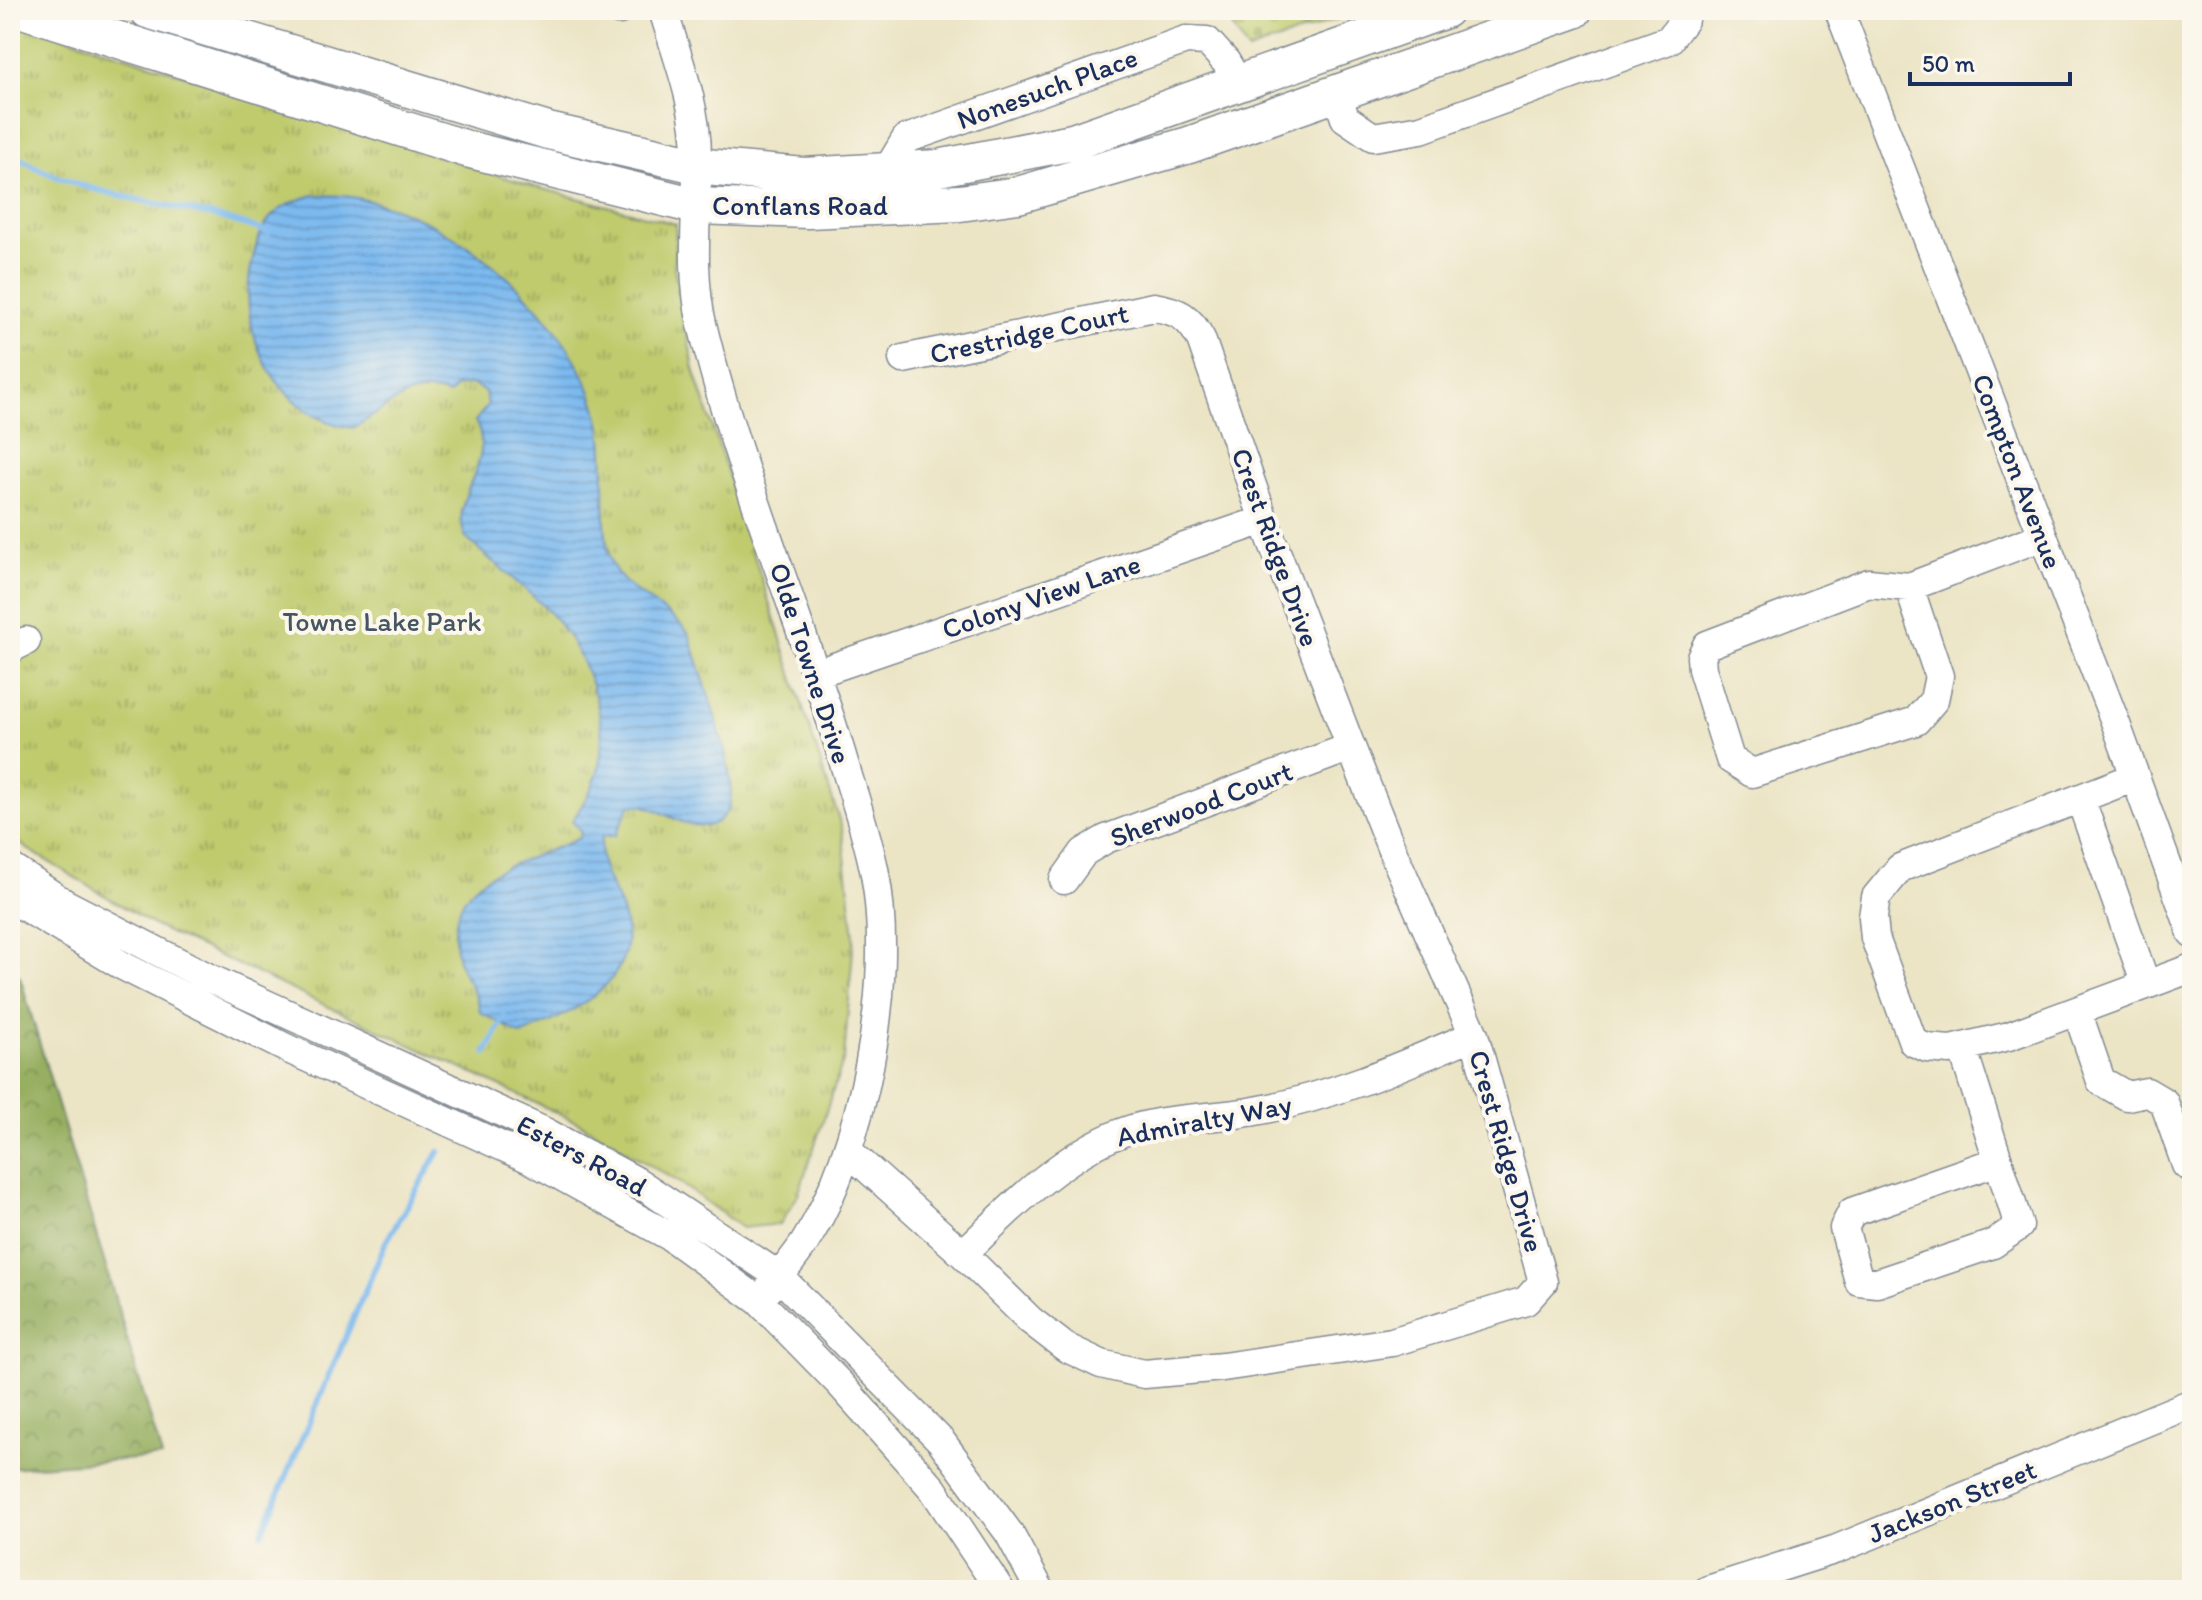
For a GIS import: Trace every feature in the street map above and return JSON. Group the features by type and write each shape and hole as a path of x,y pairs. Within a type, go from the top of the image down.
{"main road":[{"name":"Conflans Road","path":"23,10 467,149 696,206 808,210 887,187 938,168 1073,142 1445,10"},
{"name":"Conflans Road","path":"148,10 522,123 697,165 887,187 915,206 1018,195 1176,149 1574,10"}],"street":[{"name":"Olde Towne Drive","path":"663,10 684,82 697,165 693,256 702,322 734,432 817,673 871,855 880,910 875,1031 847,1150 806,1240 759,1301"},
{"path":"1337,94 1345,118 1373,137 1421,129 1669,40 1684,20 1683,10"},
{"name":"Compton Avenue","path":"1839,10 2043,536 2192,933"},
{"name":"Nonesuch Place","path":"887,187 906,139 1186,40 1207,41 1226,62 1238,83"},
{"name":"Crestridge Court","path":"903,359 1154,307"},
{"name":"Crest Ridge Drive","path":"847,1150 963,1254 1030,1320 1065,1347 1101,1364 1144,1374 1223,1367 1392,1342 1526,1301 1543,1282 1474,1035 1392,850 1351,747 1264,520 1201,339 1191,321 1175,310 1154,307"},
{"name":"Colony View Lane","path":"817,673 1264,520"},
{"path":"1909,587 1939,676 1934,700 1916,721 1752,773 1730,759 1702,669 1701,657 1707,645 1869,583 1909,587 2043,536"},
{"name":"Sherwood Court","path":"1064,880 1084,852 1106,839 1351,747"},
{"path":"2135,777 1900,868 1876,897 1875,938 1913,1042 1927,1048 1962,1047 2009,1036 2192,968"},
{"path":"2080,798 2146,985"},
{"name":"Esters Road","path":"10,867 64,903 209,978 545,1132 636,1181 779,1276 941,1441 1009,1533 1040,1590"},
{"name":"Esters Road","path":"10,898 148,979 286,1048 532,1160 671,1237 759,1301 840,1384 933,1489 1000,1590"},
{"path":"2077,1011 2101,1081 2127,1096 2147,1092 2164,1102 2186,1165"},
{"name":"Admiralty Way","path":"963,1254 1044,1180 1110,1137 1187,1118 1252,1112 1315,1097 1386,1073 1474,1035"},
{"path":"1962,1047 2019,1226 1993,1244 1877,1283 1859,1281 1844,1228 1852,1212 1998,1161"},
{"name":"Jackson Street","path":"1708,1590 1791,1577 1837,1549 2192,1403"}],"green space":[{"path":"1222,10 1363,10 1248,51"},
{"name":"Towne Lake Park","path":"10,19 532,186 676,224 674,267 694,369 842,829 854,937 844,1058 798,1195 780,1224 742,1228 683,1185 579,1123 157,927 26,848 10,835"},
{"path":"10,968 20,977 162,1457 10,1468"}],"water":[{"path":"314,195 357,198 396,209 435,227 473,250 508,278 540,311 567,346 587,384 600,422 606,538 613,566 628,585 671,616 689,634 723,744 731,787 730,802 722,818 710,825 695,826 649,807 630,805 615,836 602,836 603,867 622,911 627,936 624,957 600,991 582,1005 521,1035 480,1012 457,956 455,927 461,905 473,888 491,875 579,838 581,832 572,821 592,788 599,766 601,726 597,705 583,664 562,627 539,602 466,538 462,508 481,452 481,437 475,421 488,405 485,392 472,384 457,386 449,395 435,391 410,394 353,428 326,421 303,408 284,390 268,368 250,317 248,290 255,251 271,217 286,206"}],"waterway":[{"path":"10,152 71,182 237,222 269,233"},
{"path":"486,1053 504,1017"},
{"path":"262,1533 386,1242 439,1152"}]}
